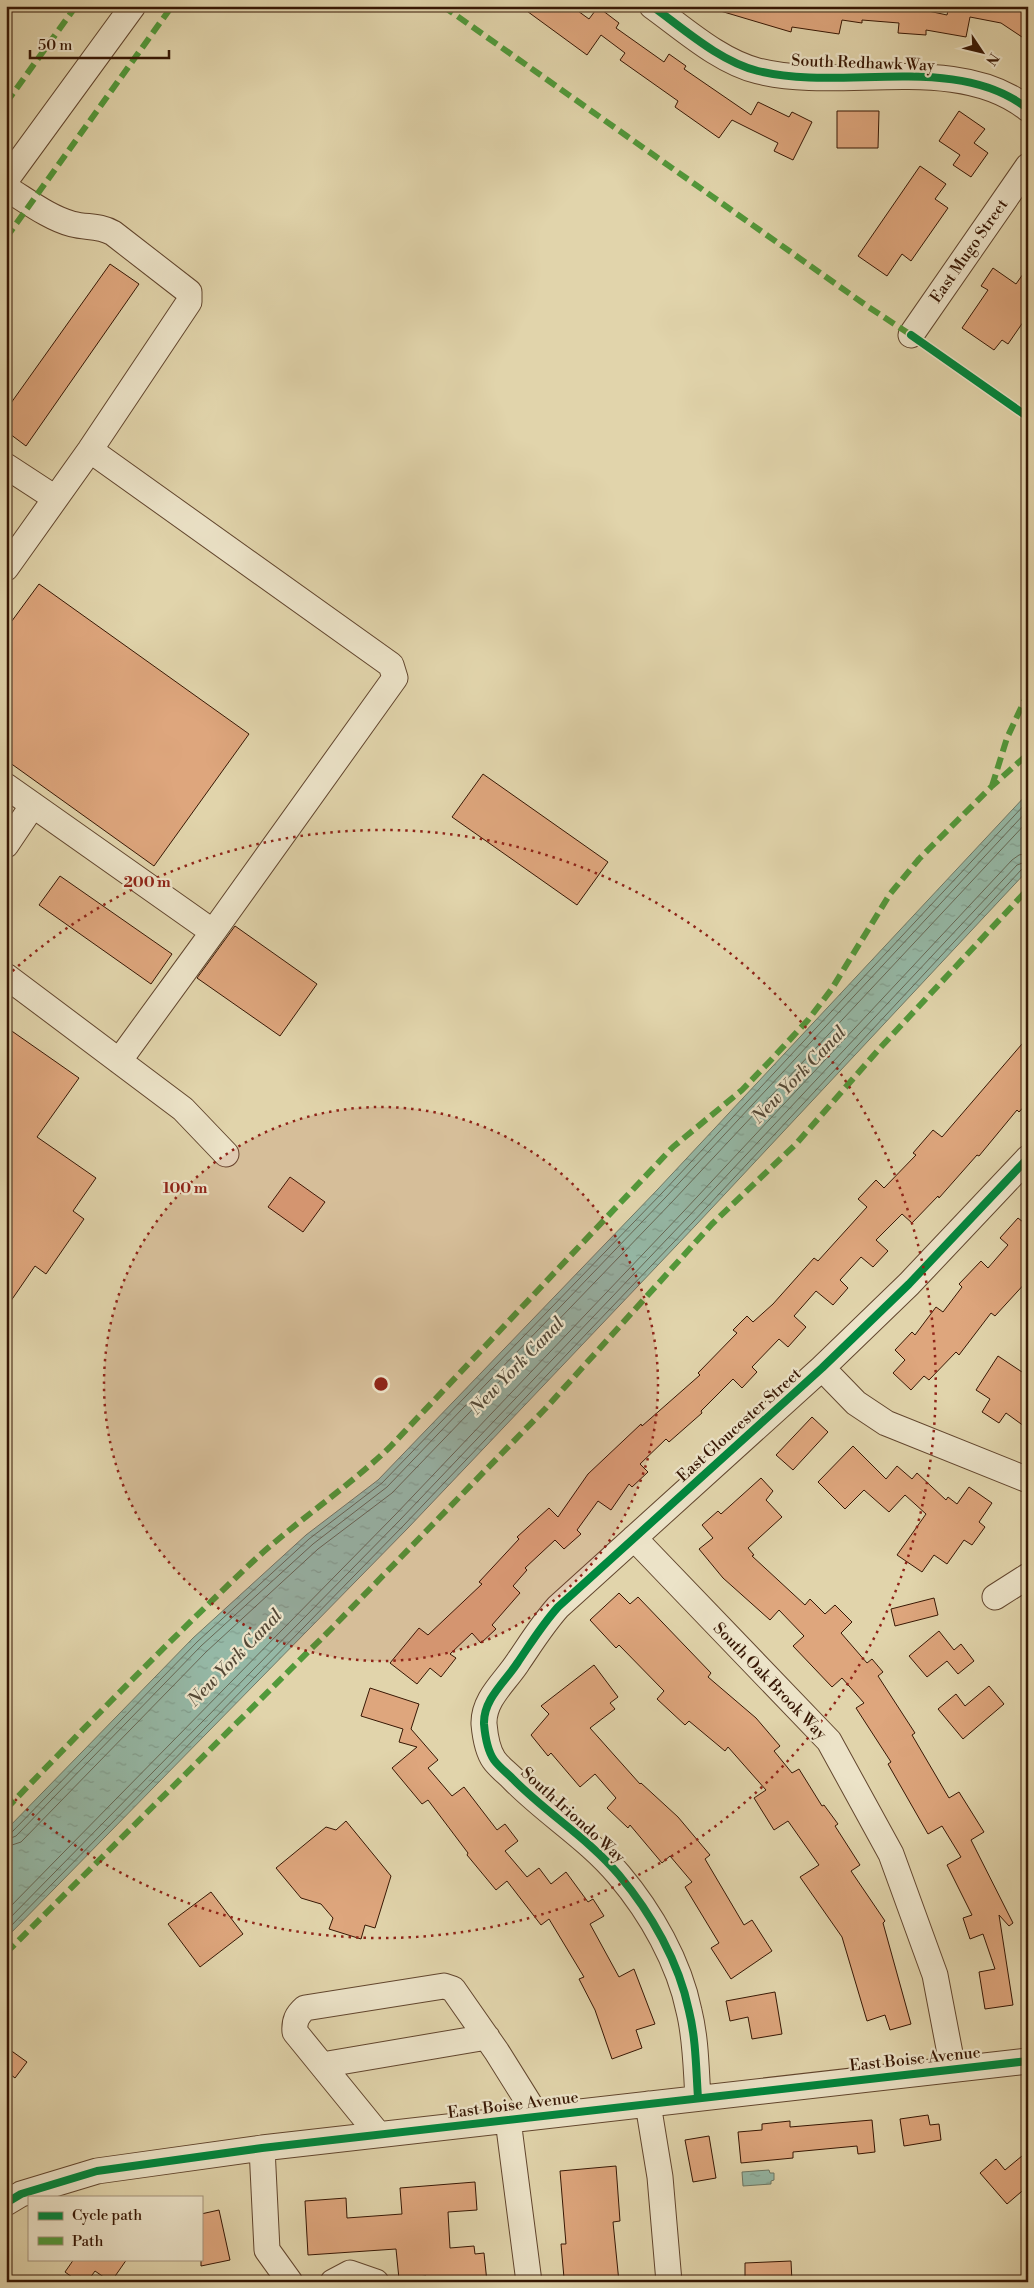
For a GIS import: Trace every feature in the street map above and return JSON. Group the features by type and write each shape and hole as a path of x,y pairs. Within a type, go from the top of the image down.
{"street":[{"path":"6,180 132,6"},
{"name":"South Redhawk Way","path":"652,6 680,14 724,57 757,71 797,77 933,78 967,82 999,92 1028,109"},
{"name":"East Mugo Street","path":"911,335 1028,166"},
{"path":"6,188 60,220 73,224 103,227 113,233 189,292 190,302 90,450 6,568"},
{"path":"90,450 391,664 395,678 119,1061"},
{"path":"6,466 55,498"},
{"path":"6,786 213,932"},
{"path":"6,845 33,805"},
{"path":"6,976 183,1109 226,1154"},
{"name":"East Gloucester Street","path":"484,1721 493,1696 518,1663 538,1630 558,1607 822,1368 909,1284 1028,1158"},
{"path":"822,1368 856,1403 886,1424 1028,1480"},
{"name":"South Oak Brook Way","path":"634,1538 829,1742 891,1854 935,1975 953,2069"},
{"path":"995,1597 1028,1576"},
{"name":"South Iriondo Way","path":"484,1721 486,1742 494,1759 533,1800 582,1838 618,1874 649,1915 666,1948 689,2011 698,2098"},
{"path":"378,2134 295,2032 294,2022 298,2014 306,2008 444,1986 453,1989 537,2116"},
{"path":"322,2065 486,2037"},
{"name":"East Boise Avenue","path":"6,2202 21,2194 97,2171 262,2148 1028,2061"},
{"path":"648,2104 660,2177 669,2282"},
{"path":"508,2120 529,2282"},
{"path":"262,2148 267,2250 290,2282"},
{"path":"333,2282 350,2273 376,2282"}],"water":[{"name":"New York Canal","path":"1028,793 1028,870 696,1225 408,1528 6,1938 6,1830 193,1638 306,1535 378,1480 658,1189"},
{"path":"769,2170 770,2173 774,2173 774,2180 771,2181 771,2184 743,2186 742,2172"}],"building":[{"path":"520,6 571,6 589,19 598,7 619,23 616,28 664,62 669,54 686,66 684,69 751,115 758,102 789,117 792,112 812,122 793,160 774,151 778,143 732,120 719,138 675,107 678,101 620,60 625,53 601,35 587,55"},
{"path":"718,6 919,6 919,9 947,15 949,6 1028,6 1028,41 1001,23 970,17 966,37 926,30 926,35 898,33 899,23 862,20 862,23 842,20 839,34 792,27 791,32 717,10"},
{"path":"837,111 879,111 878,148 837,148"},
{"path":"959,111 985,129 974,143 988,153 971,177 953,165 960,155 939,141"},
{"path":"920,166 946,184 935,199 948,208 911,261 902,254 887,276 858,256"},
{"path":"110,264 139,284 26,446 6,431 6,410"},
{"path":"1028,267 1028,315 1008,344 1002,340 994,350 962,328 988,290 981,286 993,268 1016,284"},
{"path":"39,584 249,734 154,866 6,760 6,629"},
{"path":"483,774 608,862 577,905 452,817"},
{"path":"60,876 172,954 151,984 39,905"},
{"path":"235,926 317,984 280,1036 197,978"},
{"path":"6,1027 79,1078 37,1137 96,1178 73,1211 84,1219 46,1274 35,1266 6,1308"},
{"path":"1028,1037 1028,1102 1019,1112 1017,1110 979,1156 977,1155 939,1198 938,1196 912,1223 902,1214 876,1240 888,1251 873,1267 861,1257 840,1280 848,1288 833,1305 816,1291 794,1316 806,1327 788,1347 779,1339 752,1367 757,1372 742,1388 733,1379 701,1411 702,1413 669,1442 666,1439 640,1464 648,1472 632,1487 629,1484 611,1510 598,1501 577,1530 581,1534 564,1549 555,1540 525,1568 527,1570 513,1586 520,1593 492,1625 496,1629 481,1643 472,1633 450,1654 456,1658 441,1677 430,1668 417,1684 390,1663 419,1628 428,1635 482,1584 479,1582 519,1539 517,1537 549,1508 558,1517 588,1474 641,1424 642,1426 700,1375 698,1373 737,1333 733,1330 747,1316 753,1322 773,1304 814,1258 818,1261 867,1207 858,1199 876,1180 884,1188 916,1155 913,1153 933,1130 942,1137"},
{"path":"290,1177 325,1202 303,1232 268,1207"},
{"path":"1018,1218 1028,1226 1028,1280 995,1316 991,1313 959,1355 956,1352 929,1380 924,1376 911,1390 893,1373 905,1360 895,1350 912,1332 915,1335 936,1307 943,1312 962,1287 959,1284 981,1261 988,1268 1008,1245 1000,1238"},
{"path":"998,1356 1028,1376 1028,1429 1006,1413 999,1423 982,1412 990,1399 976,1390"},
{"path":"812,1417 828,1432 793,1470 776,1455"},
{"path":"853,1446 886,1479 897,1466 912,1479 917,1473 946,1500 948,1497 957,1504 969,1487 992,1503 979,1522 985,1527 972,1545 964,1540 947,1564 934,1555 922,1572 897,1555 926,1514 905,1495 889,1512 864,1490 845,1509 818,1482"},
{"path":"761,1478 773,1491 766,1500 782,1517 748,1548 754,1555 752,1556 805,1605 810,1599 825,1614 835,1605 852,1622 841,1633 867,1663 872,1659 883,1672 878,1676 915,1733 912,1735 949,1798 959,1792 984,1832 971,1840 1013,1923 1009,1926 999,1915 1013,2005 985,2009 979,1972 995,1969 983,1934 970,1939 963,1918 972,1915 947,1865 961,1857 942,1826 928,1834 888,1764 891,1762 856,1708 864,1703 842,1678 832,1687 793,1646 804,1636 779,1610 770,1620 723,1578 699,1549 713,1538 702,1525 718,1511 721,1514"},
{"path":"619,1593 630,1604 638,1597 711,1673 708,1677 756,1718 780,1746 774,1751 792,1773 799,1769 822,1806 824,1805 838,1824 835,1826 860,1865 851,1871 885,1921 883,1923 911,2024 890,2030 885,2015 867,2021 842,1937 800,1877 819,1865 788,1821 774,1830 754,1798 766,1790 728,1747 725,1751 689,1721 685,1725 657,1699 664,1691 619,1645 616,1648 590,1620"},
{"path":"934,1598 938,1615 895,1626 891,1609"},
{"path":"939,1631 954,1650 961,1644 974,1661 958,1674 947,1661 927,1677 909,1656"},
{"path":"594,1665 618,1697 610,1703 615,1709 590,1728 640,1784 678,1817 710,1855 705,1859 744,1925 752,1920 772,1951 731,1979 711,1948 719,1943 685,1887 692,1882 670,1856 662,1863 630,1825 628,1828 607,1808 616,1798 595,1774 580,1787 551,1753 548,1756 531,1735 549,1714 541,1706"},
{"path":"989,1686 1004,1704 963,1739 938,1709 956,1694 965,1706"},
{"path":"370,1688 419,1704 411,1729 438,1760 428,1768 452,1796 464,1787 497,1830 505,1824 518,1841 505,1851 527,1877 539,1868 551,1884 566,1872 588,1902 593,1899 604,1916 590,1924 619,1977 634,1969 655,2024 636,2030 642,2048 612,2059 595,2010 579,1979 584,1977 549,1919 541,1925 507,1881 496,1890 467,1855 468,1853 428,1800 422,1804 392,1768 417,1747 399,1742 403,1729 361,1716"},
{"path":"346,1821 391,1876 375,1928 365,1925 361,1939 329,1929 333,1918 321,1904 301,1898 276,1868 326,1827 336,1830"},
{"path":"211,1892 243,1934 200,1967 168,1924"},
{"path":"775,1992 782,2034 752,2039 748,2017 730,2021 726,2001"},
{"path":"6,2047 27,2062 15,2078 6,2071"},
{"path":"928,2115 930,2125 939,2124 941,2140 904,2146 900,2119"},
{"path":"872,2120 875,2152 858,2154 857,2146 793,2152 793,2158 741,2163 738,2132 762,2130 762,2124 790,2121 790,2127"},
{"path":"709,2136 716,2178 693,2182 685,2140"},
{"path":"1028,2151 1028,2186 1007,2204 980,2173 996,2159 1005,2170"},
{"path":"616,2166 620,2221 613,2222 619,2282 574,2282 574,2277 564,2278 561,2244 566,2244 560,2171"},
{"path":"475,2182 477,2210 448,2212 450,2248 474,2246 475,2254 484,2253 487,2282 427,2282 426,2276 399,2279 396,2249 308,2255 305,2201 346,2198 347,2218 402,2214 400,2188"},
{"path":"219,2210 230,2260 201,2266 202,2214"},
{"path":"73,2260 126,2260 111,2282 95,2271 87,2282 79,2282 65,2272"},
{"path":"791,2261 792,2282 745,2282 745,2263"}],"marked path":[{"path":"6,103 76,6"},
{"path":"6,238 172,6"},
{"path":"443,6 867,306 914,337"},
{"path":"992,786 1007,738 1028,693"},
{"path":"6,1809 125,1686 247,1567 390,1447 673,1147 742,1090 808,1020 831,990 890,894 919,859 992,786 1028,754"},
{"path":"6,1953 333,1627 545,1409 712,1224 796,1144 880,1048 1028,889"}],"cycle path":[{"path":"652,6 689,34 729,60 758,71 791,76 825,78 933,77 968,82 999,92 1028,109"},
{"path":"911,335 1028,417"},
{"path":"698,2098 694,2043 689,2011 671,1956 653,1922 631,1890 607,1862 581,1837 539,1803 494,1760 488,1747 485,1733 484,1724 487,1706 558,1607 822,1368 909,1284 1028,1158"},
{"path":"6,2203 21,2194 97,2171 262,2148 1028,2061"}]}
